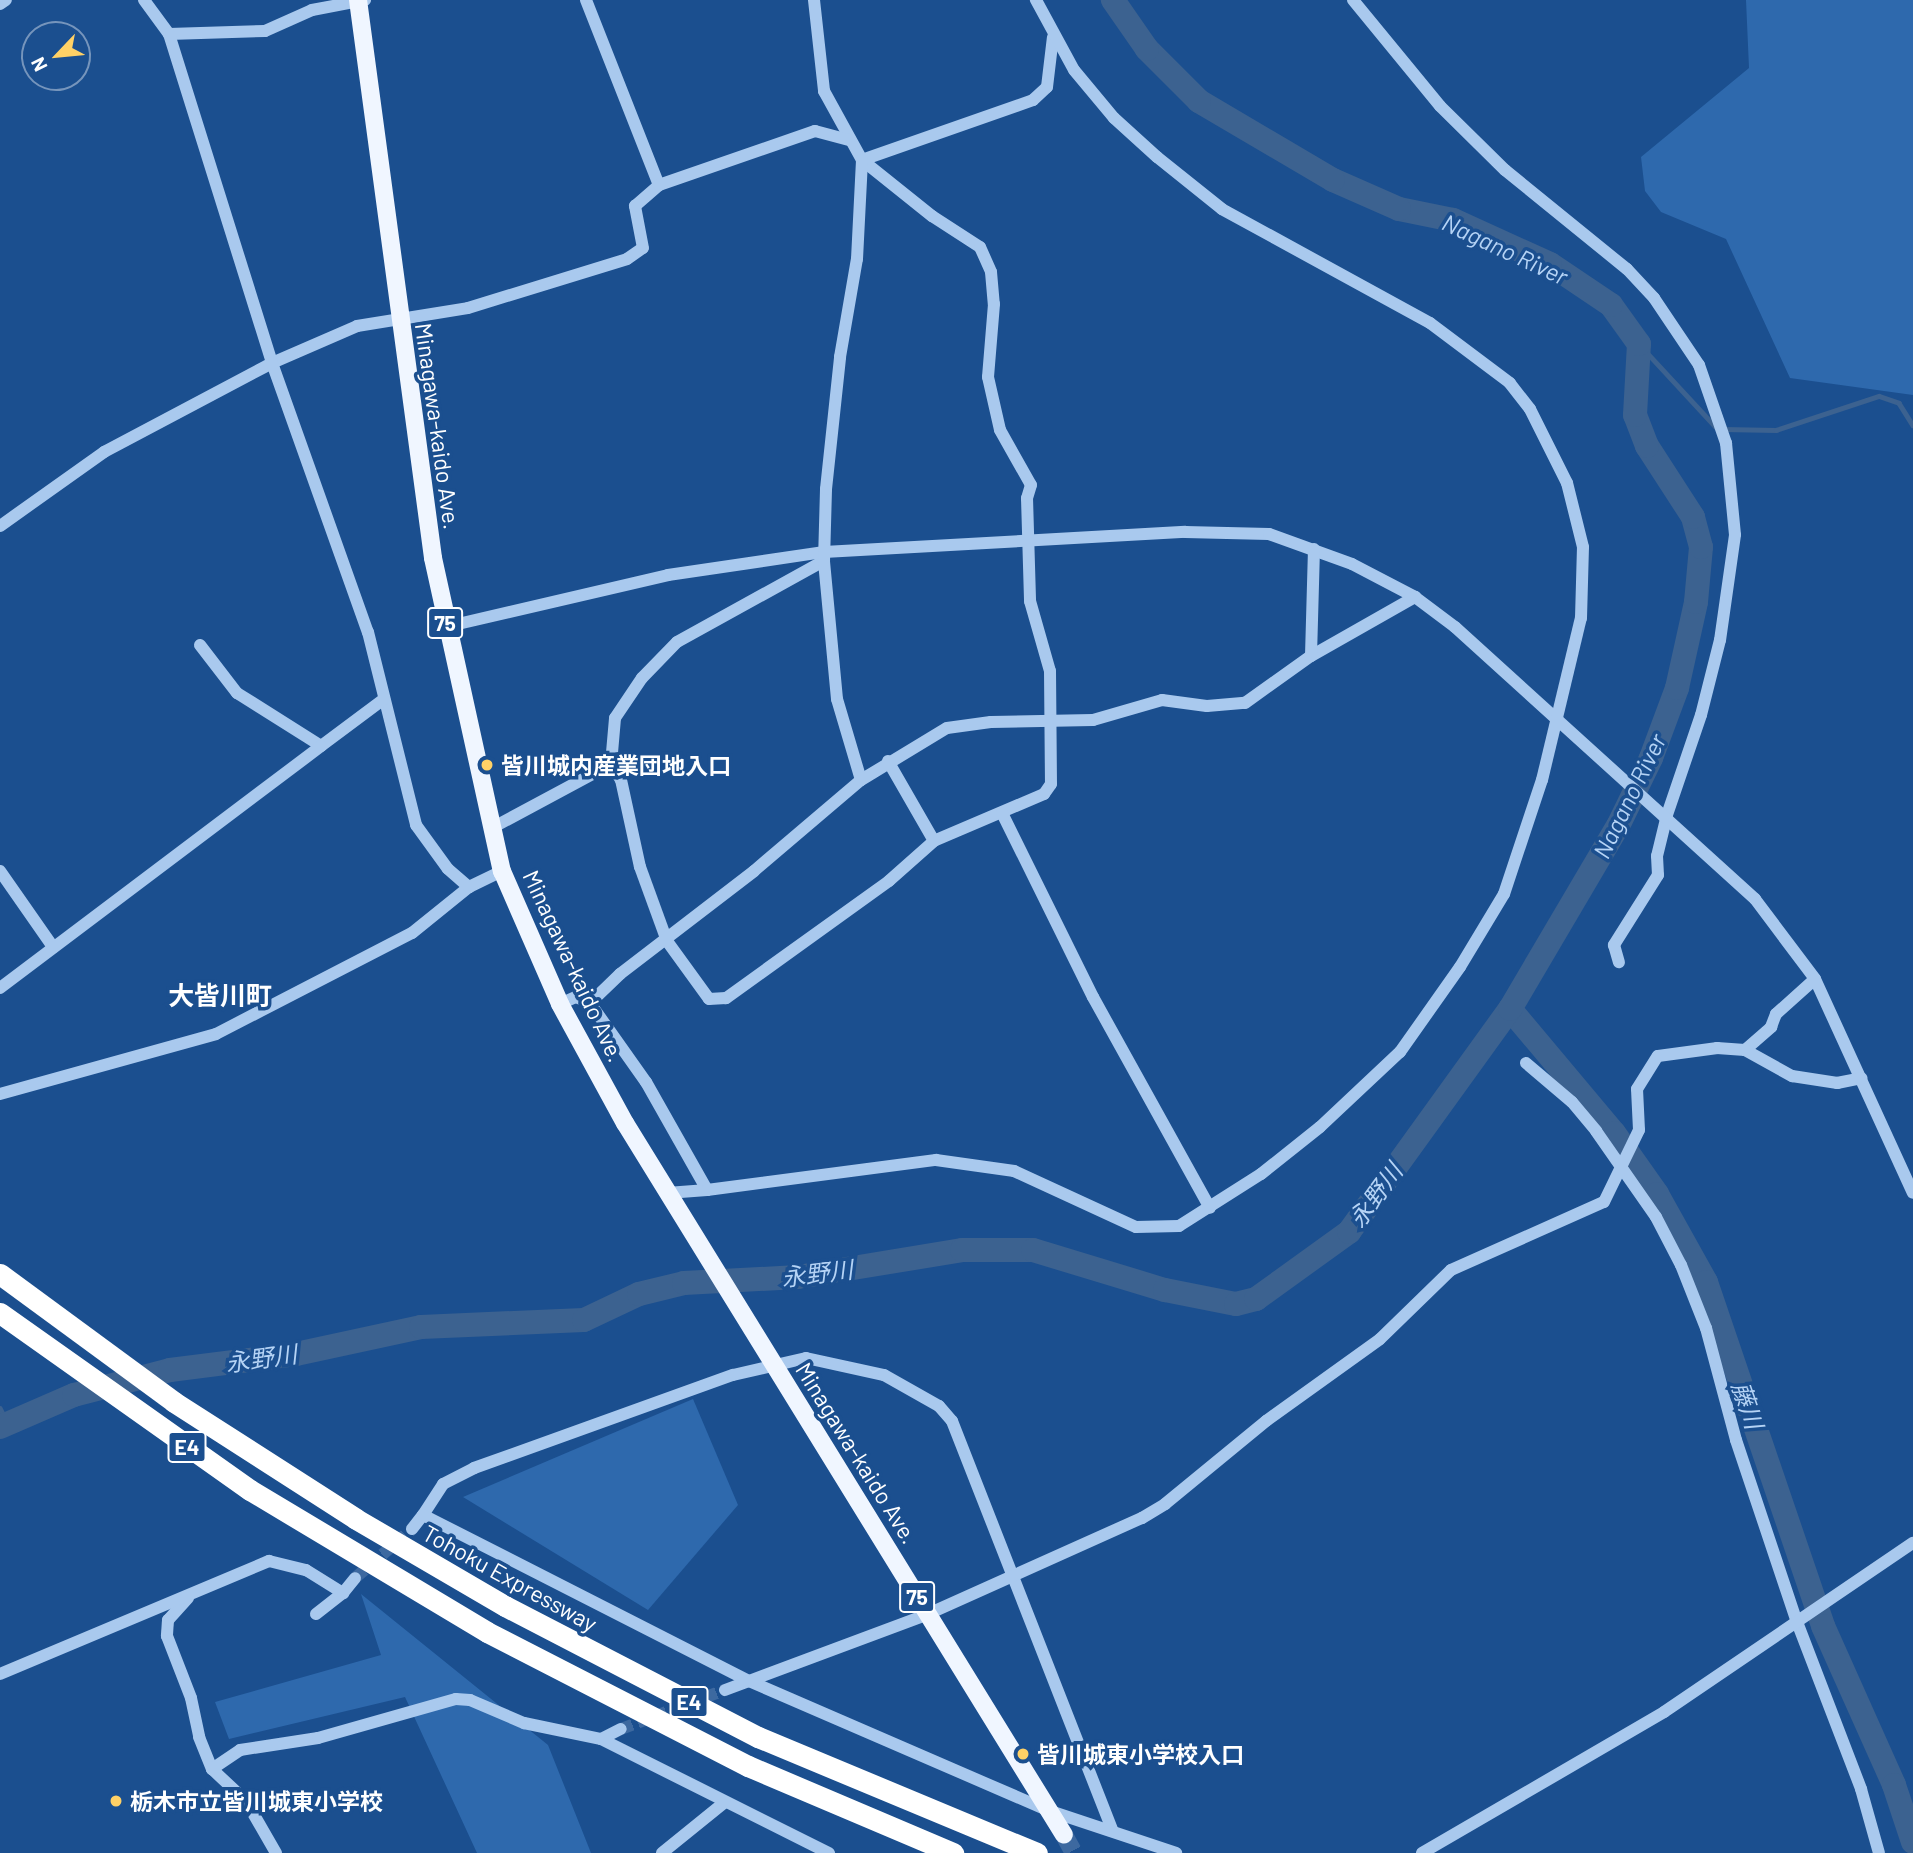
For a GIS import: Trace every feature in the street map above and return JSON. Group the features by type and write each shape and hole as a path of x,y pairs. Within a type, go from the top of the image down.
{"highway":[{"name":"Tohoku Expressway","path":"0,1274 174,1402 356,1519 516,1613 758,1737 1037,1853"},
{"name":"E4","path":"0,1313 56,1355 321,1534 607,1696 748,1766 953,1853"}],"main road":[{"name":"Minagawa-kaido Ave.","path":"360,1 397,318 445,627 490,829 502,871 560,1003 671,1198 1064,1835"}],"street":[{"path":"0,4 6,0"},
{"path":"144,0 169,34 272,363 368,632 416,825 448,869 469,887"},
{"path":"586,0 659,185"},
{"path":"814,0 824,91 862,160 932,216 980,247 991,272 994,304 988,377 1000,430 1031,485 1027,498 1030,601 1050,671 1051,784 1044,794 934,841 889,881 726,998 709,999 667,942 640,867 621,780 611,764 615,718 642,678 677,642 824,556"},
{"path":"671,1198 707,1190 936,1160 1014,1171 1136,1227 1179,1226 1210,1208 1320,1127 1382,1072 1460,968 1517,867 1562,721 1581,618 1583,547 1567,484 1530,409 1510,383 1430,323 1295,252 1211,200 1114,118 1053,37 1035,0"},
{"path":"1353,0 1449,115 1505,170 1616,260 1654,298 1678,327 1710,394 1727,443 1735,535 1720,640 1701,715 1663,811 1657,856 1658,875 1614,945 1619,962"},
{"path":"169,34 265,31 312,10 360,1"},
{"path":"862,160 1033,100 1047,87 1053,37"},
{"path":"0,526 104,452 171,421 272,363 357,326 468,308 627,259 643,248 635,206 659,185 815,131 849,140"},
{"path":"860,780 837,698 824,556 840,357 857,259 862,160"},
{"path":"445,627 668,575 824,556 1185,532 1269,534 1314,549 1415,597 1562,721 1663,811 1755,899 1815,979 1913,1193"},
{"path":"1311,656 1314,549"},
{"path":"590,1003 620,974 667,942 860,780 947,728 991,722 1093,720 1162,700 1207,706 1245,703 1311,656 1415,597"},
{"path":"200,645 237,692 321,746"},
{"path":"0,988 384,699"},
{"path":"888,761 934,841"},
{"path":"490,829 611,764"},
{"path":"1002,813 1093,997 1210,1208"},
{"path":"0,871 52,947"},
{"path":"0,1094 216,1034 412,933 469,887 502,871"},
{"path":"1745,1050 1771,1027 1776,1014 1815,979"},
{"path":"560,1003 576,997 590,1003 646,1082 707,1190"},
{"path":"725,1690 928,1614 1164,1504 1266,1421 1380,1339 1451,1270 1590,1211 1604,1202 1622,1172 1639,1130 1637,1089 1658,1056 1717,1048 1745,1050 1792,1076 1837,1083 1862,1078"},
{"path":"1526,1063 1572,1102 1656,1217 1706,1328 1736,1440 1797,1622 1861,1789 1880,1853"},
{"path":"412,1529 443,1484 540,1441 771,1362 806,1358 868,1368 939,1406 952,1421 1113,1831"},
{"path":"423,1516 749,1681 1050,1811 1176,1853"},
{"path":"1422,1853 1664,1712 1913,1543"},
{"path":"0,1674 269,1561 306,1570 342,1593"},
{"path":"316,1614 342,1593 355,1578"},
{"path":"194,1593 168,1620 167,1636 212,1769 246,1801 276,1853"},
{"path":"212,1769 240,1750 318,1738 456,1699 484,1704 524,1723 601,1738 829,1853"},
{"path":"601,1738 621,1729"},
{"path":"662,1853 724,1801"}],"shaded area":[{"path":"1746,0 1913,0 1913,395 1790,378 1726,239 1661,212 1645,191 1641,157 1749,68"},
{"path":"693,1399 738,1505 648,1610 463,1497"},
{"path":"361,1594 548,1745 591,1853 477,1853 405,1697 229,1739 215,1702 381,1655"}],"waterway":[{"name":"永野川","path":"0,1427 74,1395 170,1370 296,1354 421,1327 584,1320 639,1294 684,1283 798,1277 962,1250 1033,1250 1165,1290 1236,1304 1256,1299 1349,1232 1510,1009 1618,826 1651,758 1677,688 1696,602 1701,547 1693,517 1647,446 1635,415 1639,344 1611,305 1550,264 1453,220 1399,209 1333,180 1199,101 1147,49 1113,0"},
{"path":"1639,344 1715,426"},
{"path":"1723,429 1776,430 1879,396 1899,403 1913,425"},
{"name":"藤川","path":"1510,1009 1614,1133 1657,1194 1706,1282 1823,1626 1894,1785 1913,1842"},
{"path":"0,1408 8,1424"}],"tunnel":[{"path":"355,1578 412,1529"},
{"path":"621,1729 725,1690"},
{"path":"1064,1835 1074,1853"}],"place":[{"name":"皆川城内産業団地入口","path":"487,765"},
{"name":"皆川城東小学校入口","path":"1023,1754"},
{"name":"栃木市立皆川城東小学校","path":"116,1801"}],"district":[{"name":"大皆川町","path":"220,995"}],"water label":[{"name":"Nagano River","path":"1505,249"},
{"name":"Nagano River","path":"1629,796"}]}
